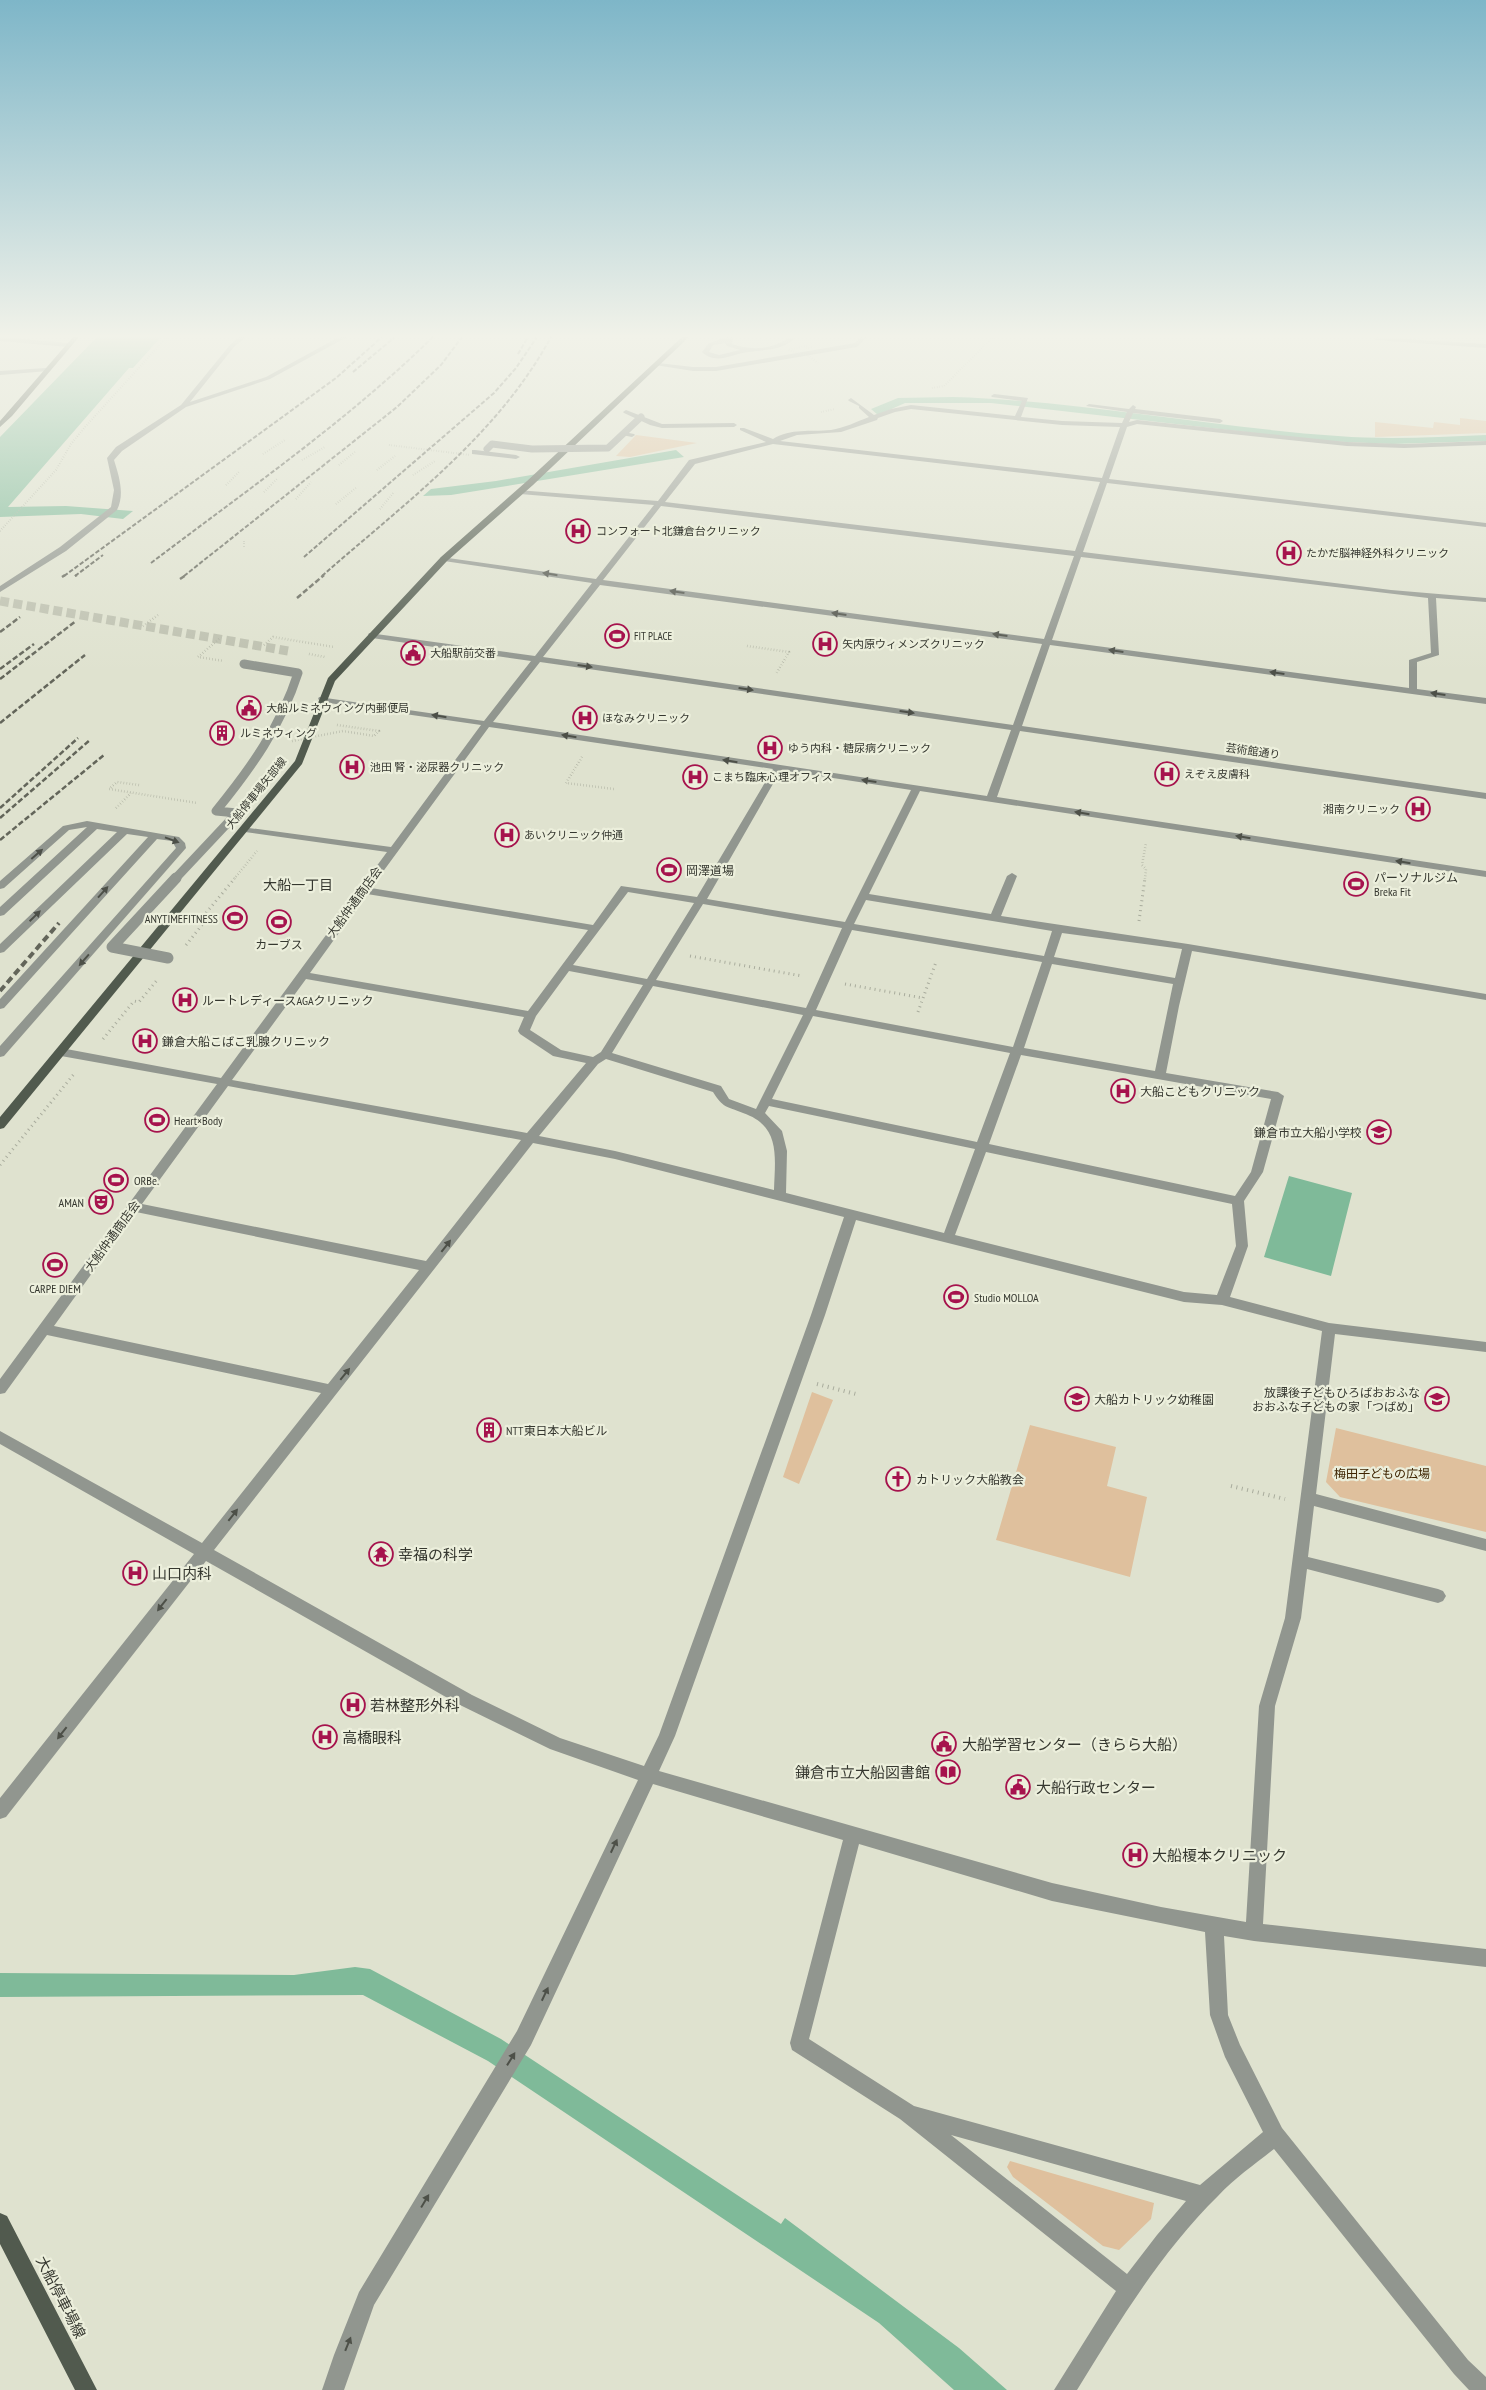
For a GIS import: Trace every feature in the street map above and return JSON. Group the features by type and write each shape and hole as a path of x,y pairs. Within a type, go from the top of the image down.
{"main road":[{"name":"大船停車場矢部線","path":"2,1120 61,1052 299,762 309,742 322,699 331,680 444,558 567,449"},
{"name":"大船停車場線","path":"0,2222 86,2390"}],"street":[{"path":"0,590 63,549 114,508 116,504 116,484 110,460 113,454 121,449"},
{"path":"530,449 567,449"},
{"name":"大船仲通商店会","path":"0,1389 45,1330 392,850 536,659 599,582 692,462 747,449"},
{"path":"826,449 1486,525"},
{"path":"991,799 1118,449"},
{"path":"475,452 517,456"},
{"path":"520,492 661,503 1079,555 1432,596 1486,600"},
{"path":"444,558 599,582 1486,701"},
{"path":"1413,691 1414,660 1435,655 1432,596"},
{"name":"芸術館通り","path":"372,635 1486,796"},
{"path":"168,958 112,947 237,813 216,811 260,757 292,695 298,673 244,664"},
{"path":"322,699 1486,874"},
{"path":"0,1811 530,1138 600,1058 669,952 778,768"},
{"path":"759,1114 809,1013 848,926 917,788"},
{"path":"0,886 66,828 81,825 94,826 175,839 180,843 181,848 0,1053"},
{"path":"0,913 94,826"},
{"path":"245,829 392,850"},
{"path":"0,950 124,831"},
{"path":"0,1006 155,836"},
{"path":"995,918 1012,876"},
{"path":"780,1196 781,1151 776,1131 759,1114 725,1102 717,1089 600,1058 557,1053 524,1031 530,1015 625,888 1179,982"},
{"path":"363,890 594,928"},
{"path":"864,896 1058,929 1188,946 1486,997"},
{"path":"948,1238 1016,1052 1058,929"},
{"path":"1160,1075 1188,946"},
{"path":"566,967 1016,1052 1278,1096 1257,1172 1238,1201 1242,1246 1222,1300"},
{"path":"301,975 530,1015"},
{"path":"61,1052 615,1155 1184,1297 1222,1300 1329,1328 1486,1347"},
{"path":"766,1101 1238,1201"},
{"path":"133,1207 430,1267"},
{"path":"333,2390 344,2355 366,2299 524,2038 667,1736 818,1315 851,1214"},
{"path":"1254,1932 1267,1706 1293,1618 1329,1328"},
{"path":"45,1330 332,1390"},
{"path":"0,1437 203,1553 517,1726 556,1744 647,1775 1052,1892 1214,1926 1486,1958"},
{"path":"1308,1501 1486,1545"},
{"path":"1300,1561 1438,1596"},
{"path":"853,1834 799,2044 907,2112 1128,2288"},
{"path":"1214,1926 1219,2015 1232,2050 1275,2134 1461,2367 1484,2390"},
{"path":"907,2112 1203,2196"},
{"path":"1065,2390 1128,2288 1203,2196 1275,2134"}],"path":[{"path":"0,531 56,470 68,449"},
{"path":"263,454 272,449"},
{"path":"302,460 321,449"},
{"path":"432,449 475,452"},
{"path":"339,465 356,451"},
{"path":"377,470 395,456"},
{"path":"413,475 435,461"},
{"path":"226,485 239,472"},
{"path":"264,492 278,478"},
{"path":"296,499 311,482"},
{"path":"336,504 357,487"},
{"path":"380,509 394,492"},
{"path":"244,542 244,548"},
{"path":"143,626 158,615"},
{"path":"261,647 273,637 339,647"},
{"path":"219,640 198,657 222,660"},
{"path":"748,646 789,652 771,681"},
{"path":"268,742 290,741 343,731 374,736 378,731 337,725"},
{"path":"593,740 566,782 614,790"},
{"path":"139,785 117,782 109,789 219,807"},
{"path":"1136,940 1146,869 1142,865 1149,823"},
{"path":"911,1032 942,942"},
{"path":"669,952 923,998"},
{"path":"0,1164 88,1057"},
{"path":"818,1384 856,1394"},
{"path":"1231,1486 1308,1501"}],"green space":[{"path":"623,449 671,449 630,457 616,456"},
{"path":"812,1392 833,1400 799,1484 783,1477"},
{"path":"1030,1425 1116,1447 1107,1486 1147,1497 1130,1577 996,1540"},
{"name":"梅田子どもの広場","path":"1336,1428 1486,1466 1486,1532 1340,1497 1326,1482"},
{"path":"1010,2161 1154,2203 1151,2219 1119,2250 1103,2246 1013,2177 1007,2167"}],"shaded area":[{"path":"0,449 59,449 8,507 66,506 133,511 123,519 81,514 0,517"},
{"path":"676,450 684,457 451,495 423,496 431,489 496,481"},
{"path":"1289,1176 1352,1193 1331,1276 1264,1257"},
{"path":"355,1967 370,1969 501,2039 781,2224 785,2218 959,2348 1007,2390 954,2390 879,2323 488,2061 363,1995 0,1997 0,1973 294,1975"}],"tunnel":[{"path":"0,601 288,651"}],"railway":[{"path":"64,576 239,449"},
{"path":"151,563 302,449"},
{"path":"184,576 345,449"},
{"path":"304,557 430,449"},
{"path":"322,576 417,494 465,449"},
{"path":"77,575 75,576 103,555"},
{"path":"180,579 186,575"},
{"path":"297,598 324,575"},
{"path":"0,632 20,617"},
{"path":"0,679 76,621"},
{"path":"0,669 34,644"},
{"path":"0,723 85,655"},
{"path":"0,808 78,738"},
{"path":"0,818 90,740"},
{"path":"0,840 104,755"},
{"path":"0,991 59,923"}],"place":[{"name":"コンフォート北鎌倉台クリニック","path":"578,531"},
{"name":"たかだ脳神経外科クリニック","path":"1289,553"},
{"name":"FIT PLACE","path":"617,636"},
{"name":"矢内原ウィメンズクリニック","path":"825,644"},
{"name":"大船駅前交番","path":"413,653"},
{"name":"大船ルミネウイング内郵便局","path":"249,708"},
{"name":"ほなみクリニック","path":"585,718"},
{"name":"ルミネウィング","path":"222,733"},
{"name":"ゆう内科・糖尿病クリニック","path":"770,748"},
{"name":"池田 腎・泌尿器クリニック","path":"352,767"},
{"name":"えぞえ皮膚科","path":"1167,774"},
{"name":"こまち臨床心理オフィス","path":"695,777"},
{"name":"湘南クリニック","path":"1418,809"},
{"name":"あいクリニック仲通","path":"507,835"},
{"name":"岡澤道場","path":"669,870"},
{"name":"パーソナルジム Breka Fit","path":"1356,884"},
{"name":"ANYTIMEFITNESS","path":"235,918"},
{"name":"カーブス","path":"279,922"},
{"name":"ルートレディースAGAクリニック","path":"185,1000"},
{"name":"鎌倉大船こばこ乳腺クリニック","path":"145,1041"},
{"name":"大船こどもクリニック","path":"1123,1091"},
{"name":"Heart×Body","path":"157,1120"},
{"name":"鎌倉市立大船小学校","path":"1379,1132"},
{"name":"ORBe.","path":"116,1180"},
{"name":"AMAN","path":"101,1202"},
{"name":"CARPE DIEM","path":"55,1265"},
{"name":"Studio MOLLOA","path":"956,1297"},
{"name":"大船カトリック幼稚園","path":"1077,1399"},
{"name":"放課後子どもひろばおおふな おおふな子どもの家「つばめ」","path":"1437,1399"},
{"name":"NTT東日本大船ビル","path":"489,1430"},
{"name":"カトリック大船教会","path":"898,1479"},
{"name":"幸福の科学","path":"381,1554"},
{"name":"山口内科","path":"135,1573"},
{"name":"若林整形外科","path":"353,1705"},
{"name":"高橋眼科","path":"325,1737"},
{"name":"大船学習センター（きらら大船）","path":"944,1744"},
{"name":"鎌倉市立大船図書館","path":"948,1772"},
{"name":"大船行政センター","path":"1018,1787"},
{"name":"大船榎本クリニック","path":"1135,1855"}],"district":[{"name":"大船一丁目","path":"298,885"}]}
